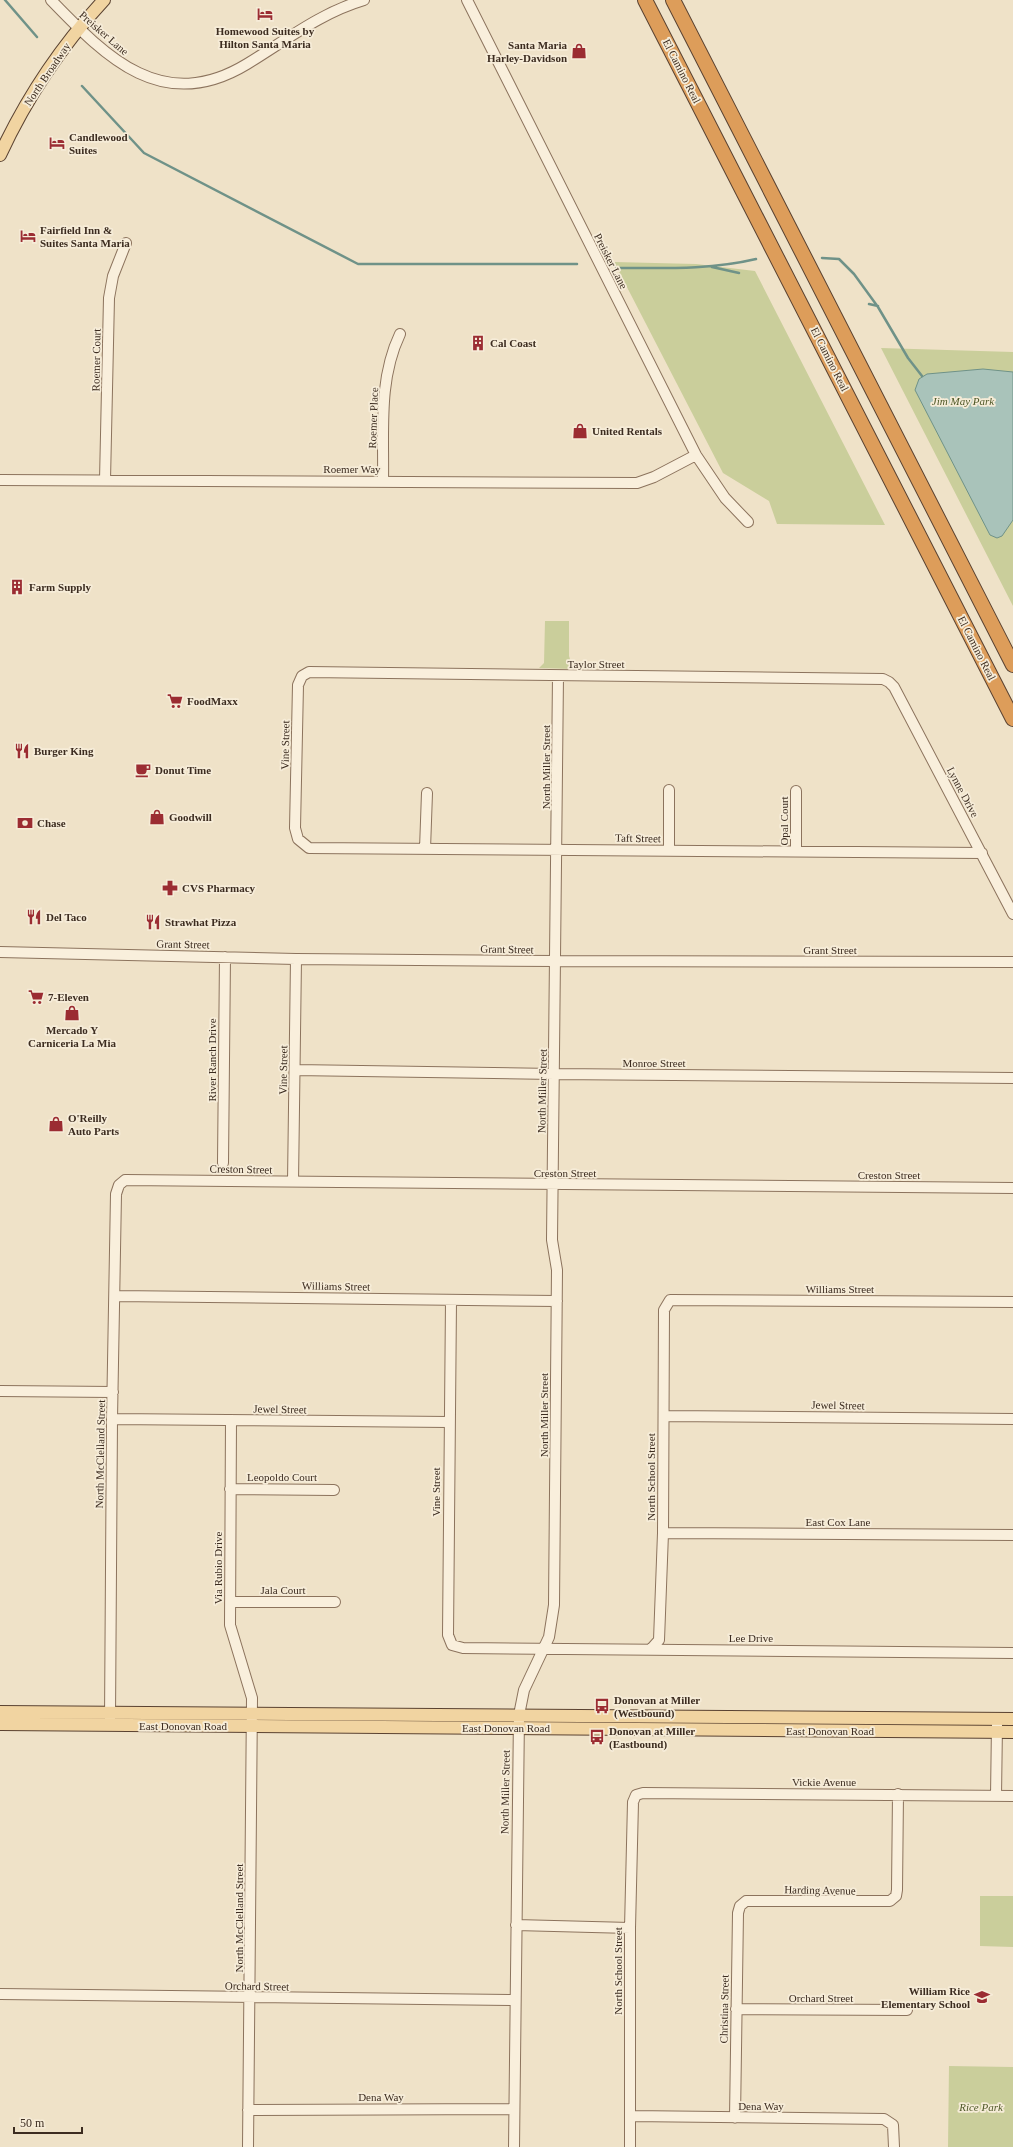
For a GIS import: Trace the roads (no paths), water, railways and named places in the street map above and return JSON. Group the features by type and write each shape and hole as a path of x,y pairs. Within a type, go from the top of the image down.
{"highway":[{"name":"El Camino Real","path":"644,0 654,16 1013,719"},
{"path":"673,0 1013,665"}],"main road":[{"name":"North Broadway","path":"0,155 31,96 78,28 104,0"},
{"name":"East Donovan Road","path":"0,1712 1013,1719"},
{"name":"East Donovan Road","path":"0,1724 1013,1732"}],"street":[{"name":"Preisker Lane","path":"51,0 78,28 105,52 124,66 144,76 162,82 183,83 206,81 246,65 309,24 350,4 364,0"},
{"name":"Preisker Lane","path":"467,0 696,455 724,498 748,522"},
{"name":"Roemer Court","path":"105,480 109,298 113,276 126,243"},
{"name":"Roemer Place","path":"383,481 384,396 393,349 400,334"},
{"name":"Roemer Way","path":"0,480 637,483 654,477 696,455"},
{"name":"Taylor Street","path":"302,676 308,672 558,676 794,677 883,679 889,682"},
{"name":"Vine Street","path":"298,839 295,828 298,685 302,676"},
{"name":"North Miller Street","path":"514,2147 514,2000 518,1715 524,1690 550,1637 554,1605 557,1270 552,1240 552,1185 558,850 558,676"},
{"name":"Lynne Drive","path":"889,682 894,687 1013,914"},
{"path":"669,790 669,851"},
{"name":"Opal Court","path":"796,791 796,852"},
{"path":"425,849 427,793"},
{"name":"Taft Street","path":"298,839 309,848 982,853"},
{"name":"Grant Street","path":"0,952 296,959 1013,962"},
{"name":"River Ranch Drive","path":"223,1163 225,957"},
{"name":"Vine Street","path":"293,1182 296,959"},
{"name":"Monroe Street","path":"294,1070 1013,1078"},
{"name":"Creston Street","path":"119,1185 129,1180 1013,1188"},
{"name":"North McClelland Street","path":"110,1725 112,1419 116,1194 119,1185"},
{"name":"Williams Street","path":"115,1296 557,1301"},
{"name":"Williams Street","path":"667,1303 670,1300 1013,1302"},
{"name":"Vine Street","path":"451,1301 448,1635 452,1645 463,1648 489,1649"},
{"name":"North School Street","path":"652,1649 659,1640 663,1533 664,1310 667,1303"},
{"path":"0,1391 113,1392"},
{"name":"Jewel Street","path":"664,1416 1013,1419"},
{"name":"Jewel Street","path":"112,1419 449,1422"},
{"name":"Via Rubio Drive","path":"231,1420 230,1625 252,1698 251,1713"},
{"name":"Leopoldo Court","path":"230,1489 334,1490"},
{"name":"East Cox Lane","path":"663,1533 1013,1535"},
{"name":"Jala Court","path":"230,1602 336,1602"},
{"name":"Lee Drive","path":"489,1649 652,1649 1013,1653"},
{"name":"North McClelland Street","path":"248,2147 251,1713"},
{"path":"996,1796 997,1719"},
{"name":"Vickie Avenue","path":"636,1796 643,1793 1013,1796"},
{"name":"Harding Avenue","path":"743,1902 890,1901 896,1896 898,1794"},
{"name":"North School Street","path":"630,2147 630,1928 633,1802 636,1796"},
{"name":"Christina Street","path":"735,2118 738,1913 743,1902"},
{"path":"516,1925 630,1928"},
{"name":"Orchard Street","path":"0,1994 514,2000"},
{"name":"Orchard Street","path":"736,2009 907,2010"},
{"name":"Dena Way","path":"248,2110 514,2109"},
{"name":"Dena Way","path":"630,2116 884,2119 890,2121 893,2125 894,2147"}],"water":[{"name":"Jim May Park","path":"983,369 1013,372 1013,520 1002,536 997,538 990,535 915,390 919,379 927,374"}],"waterway":[{"path":"5,0 37,37"},
{"path":"82,86 144,153 358,264 577,264"},
{"path":"822,258 839,259 854,274 878,307 908,358 922,376"},
{"path":"616,268 704,267 739,263 756,259"},
{"path":"712,267 739,273"},
{"path":"869,304 878,306"}],"place":[{"name":"Homewood Suites by Hilton Santa Maria","path":"265,14"},
{"name":"Santa Maria Harley-Davidson","path":"579,51"},
{"name":"Candlewood Suites","path":"57,143"},
{"name":"Fairfield Inn & Suites Santa Maria","path":"28,236"},
{"name":"Cal Coast","path":"478,343"},
{"name":"United Rentals","path":"580,431"},
{"name":"Farm Supply","path":"17,587"},
{"name":"FoodMaxx","path":"175,701"},
{"name":"Burger King","path":"22,751"},
{"name":"Donut Time","path":"143,770"},
{"name":"Goodwill","path":"157,817"},
{"name":"Chase","path":"25,823"},
{"name":"CVS Pharmacy","path":"170,888"},
{"name":"Del Taco","path":"34,917"},
{"name":"Strawhat Pizza","path":"153,922"},
{"name":"7-Eleven","path":"36,997"},
{"name":"Mercado Y Carniceria La Mia","path":"72,1013"},
{"name":"O'Reilly Auto Parts","path":"56,1124"},
{"name":"Donovan at Miller (Westbound)","path":"602,1706"},
{"name":"Donovan at Miller (Eastbound)","path":"597,1737"},
{"name":"William Rice Elementary School","path":"982,1997"}],"park label":[{"name":"Rice Park","path":"981,2107"}]}
